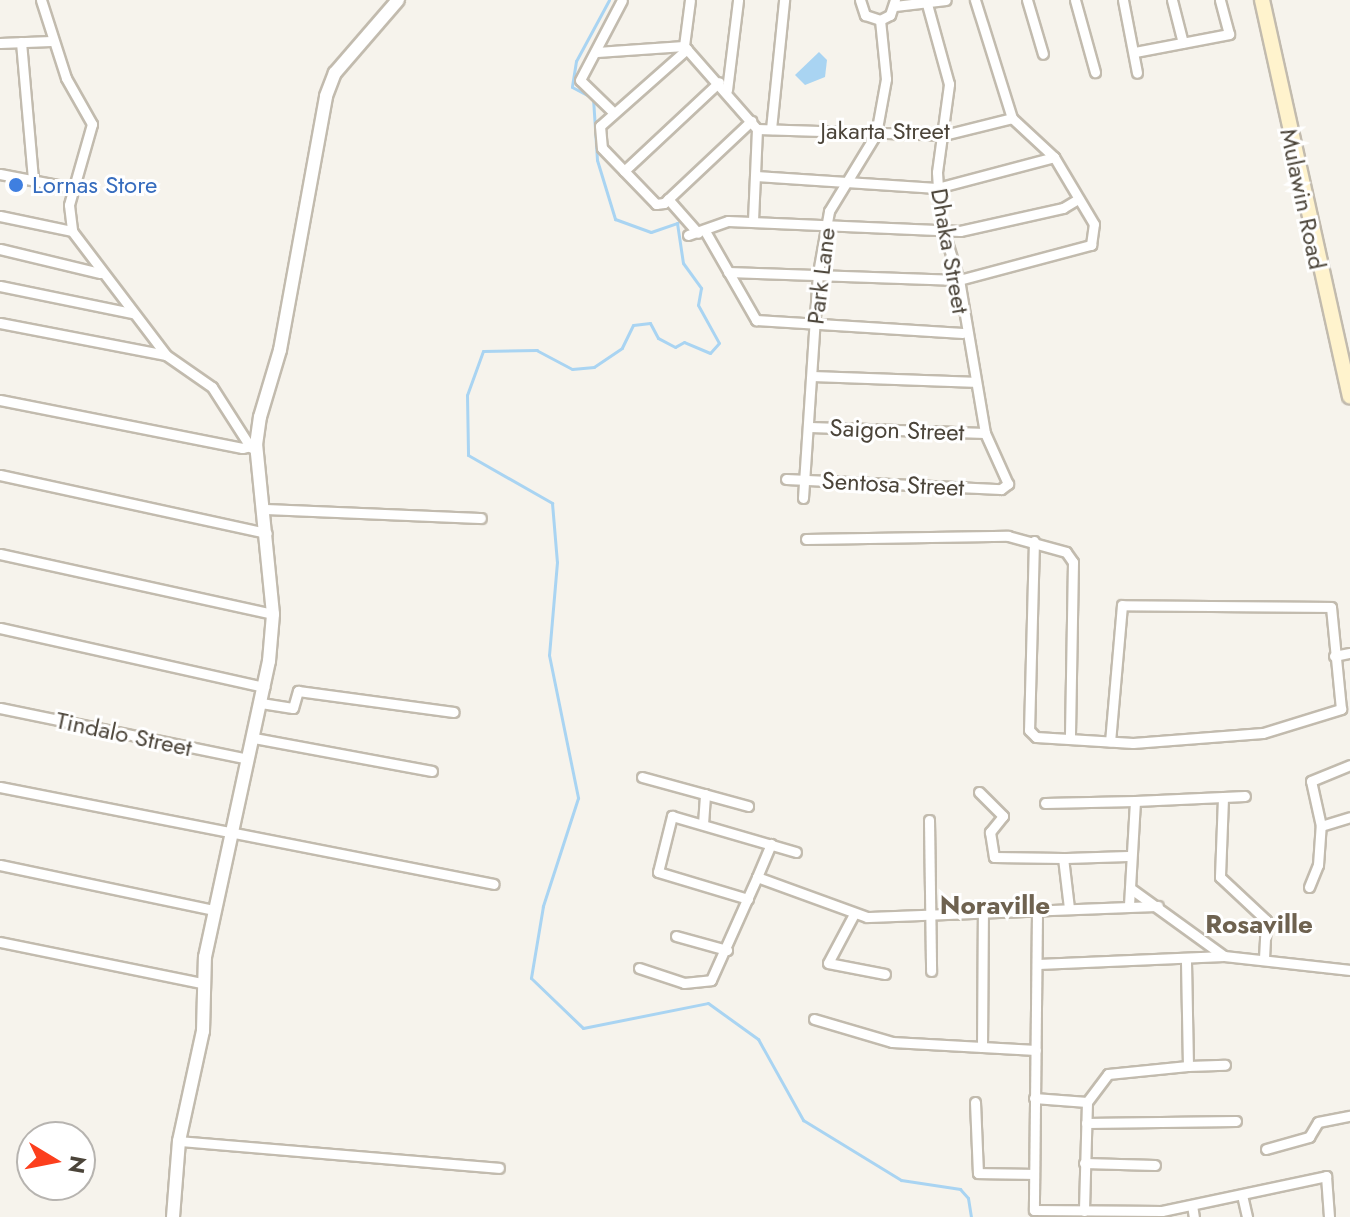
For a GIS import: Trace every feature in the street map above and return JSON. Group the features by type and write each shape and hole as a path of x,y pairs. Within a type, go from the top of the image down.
{"main road":[{"name":"Mulawin Road","path":"1262,0 1350,396"}],"street":[{"path":"41,0 51,41 92,124 73,188 72,231 100,273 166,355 212,387 254,446"},
{"path":"173,1217 179,1141 203,1031 202,983 214,910 265,687 273,614 267,533 254,446 326,96 335,73 398,0"},
{"path":"614,113 580,80 622,0"},
{"path":"690,0 686,48 600,126 602,148 656,204 668,199 754,125"},
{"path":"727,90 738,0"},
{"path":"771,129 784,0"},
{"path":"860,0 865,15 880,20 895,3 927,4 946,0"},
{"path":"728,272 959,280 1080,252 1091,245 1094,224 1054,157 1012,118 975,0"},
{"path":"1027,0 1043,54"},
{"path":"1075,0 1095,72"},
{"path":"1123,0 1137,73"},
{"path":"1172,0 1183,43"},
{"path":"1135,52 1229,34 1220,0"},
{"name":"Dhaka Street","path":"927,4 949,84 937,188 944,232 959,280 963,333 972,382 985,433 1010,476 1001,489"},
{"name":"Park Lane","path":"803,498 818,273 827,226 876,134 886,79 880,20"},
{"path":"0,43 51,41"},
{"path":"21,42 33,179"},
{"path":"597,52 686,48 727,90 754,125 756,176 753,222"},
{"path":"624,171 719,82"},
{"name":"Jakarta Street","path":"754,125 771,129 944,135 1012,118"},
{"path":"756,176 850,179 937,188 1054,157"},
{"path":"0,174 73,188"},
{"path":"668,199 728,272 756,320 963,333"},
{"path":"697,233 728,221 944,232 1063,208 1078,199"},
{"path":"0,216 72,231"},
{"path":"0,249 100,273"},
{"path":"0,286 132,313"},
{"path":"0,323 166,355"},
{"path":"812,376 972,382"},
{"path":"0,400 254,446"},
{"name":"Saigon Street","path":"810,427 985,433"},
{"path":"0,475 267,533"},
{"name":"Sentosa Street","path":"786,479 1001,489"},
{"path":"264,509 481,518"},
{"path":"806,539 1034,541 1066,552 1073,562 1070,739"},
{"path":"1034,541 1029,730 1036,737 1110,741 1263,733 1341,709 1345,695 1334,656 1331,607 1130,600 1116,612 1110,741"},
{"path":"0,554 273,614"},
{"path":"0,628 265,687"},
{"path":"1334,656 1350,653"},
{"path":"261,703 293,708 298,691 454,712"},
{"name":"Tindalo Street","path":"0,708 248,759"},
{"path":"254,738 432,771"},
{"path":"1309,887 1318,865 1321,826 1311,781 1350,765"},
{"path":"642,777 748,806"},
{"path":"0,787 230,836 494,884"},
{"path":"979,792 1003,816 990,832 994,857 1131,856"},
{"path":"703,824 705,794"},
{"path":"1045,803 1245,796"},
{"path":"1223,798 1220,877 1266,920 1264,957"},
{"path":"1129,905 1135,801"},
{"path":"748,899 658,872 672,816 796,852"},
{"path":"1321,826 1350,817"},
{"path":"929,820 933,914 931,971"},
{"path":"639,968 701,984 718,973 771,844"},
{"path":"1063,858 1069,908"},
{"path":"0,865 214,910"},
{"path":"757,877 854,914 983,915 1069,908 1158,906"},
{"path":"1130,888 1224,956"},
{"path":"1037,913 1034,1210 1144,1213 1326,1176 1329,1217"},
{"path":"854,914 825,967 885,974"},
{"path":"982,1047 983,915"},
{"path":"676,936 727,950"},
{"path":"0,942 202,983"},
{"path":"1038,964 1224,956 1264,957 1350,970"},
{"path":"1186,959 1188,1066"},
{"path":"814,1019 892,1042 1036,1050"},
{"path":"1084,1211 1087,1102 1108,1074 1225,1065"},
{"path":"1034,1098 1087,1102"},
{"path":"975,1102 978,1173 1033,1174"},
{"path":"1266,1149 1309,1137 1318,1122 1350,1116"},
{"path":"1086,1123 1236,1121"},
{"path":"179,1141 499,1168"},
{"path":"1084,1163 1155,1165"},
{"path":"1242,1195 1247,1217"},
{"path":"1192,1205 1194,1217"}],"water":[{"path":"819,52 827,60 825,77 805,85 795,75"}],"waterway":[{"path":"609,0 576,61 572,87 593,98 597,160 615,219 651,232 677,223 683,263 701,288 698,305 719,343 710,353 684,342 675,347 658,338 650,323 633,325 622,348 594,367 572,369 537,350 483,351 467,395 468,455 552,503 557,562 549,655 578,798 543,906 531,978 583,1028 708,1003 758,1039 803,1120 901,1180 960,1189 968,1198 971,1217"}],"place":[{"name":"Lornas Store","path":"16,185"}],"district":[{"name":"Noraville","path":"995,906"},
{"name":"Rosaville","path":"1259,925"}]}
